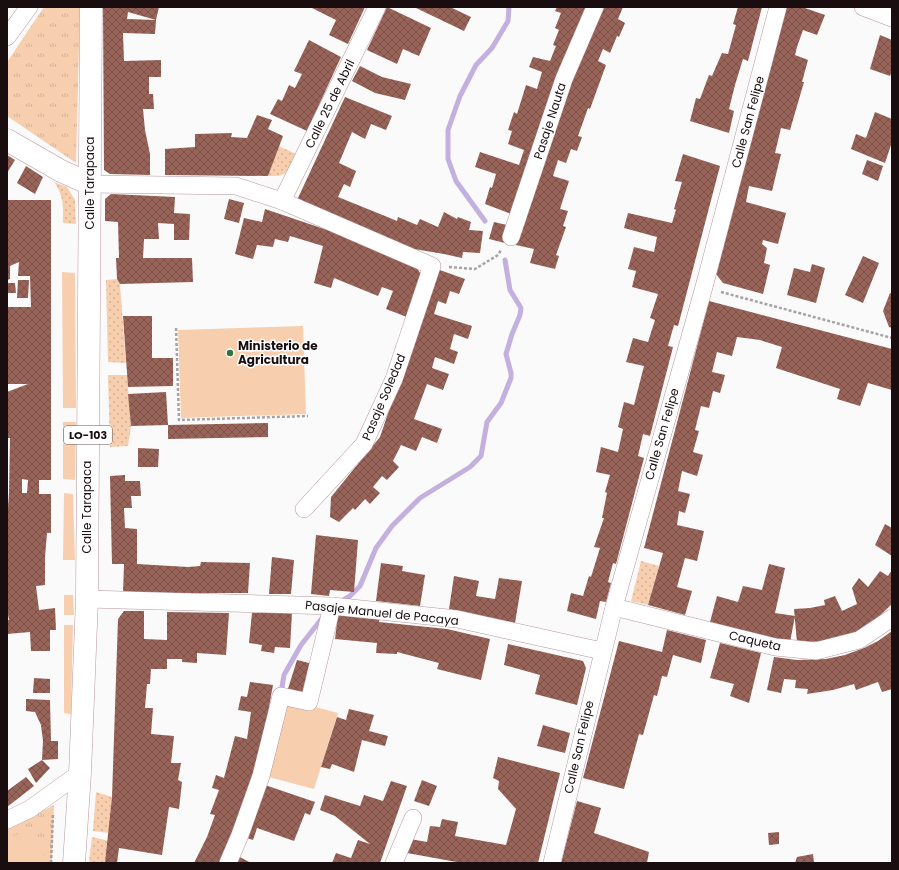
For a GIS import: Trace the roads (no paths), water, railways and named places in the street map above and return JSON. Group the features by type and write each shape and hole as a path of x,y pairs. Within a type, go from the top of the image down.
{"main road":[{"name":"Calle Tarapaca","path":"74,863 80,773 87,599 91,7"},
{"path":"7,140 61,171 90,184"}],"street":[{"path":"7,37 29,7"},
{"name":"Calle 25 de Abril","path":"282,201 377,7"},
{"name":"Pasaje Nauta","path":"511,237 564,79 595,7"},
{"name":"Calle San Felipe","path":"552,863 602,651 704,287 778,7"},
{"path":"863,7 892,18"},
{"path":"90,184 236,186 282,201"},
{"name":"Pasaje Soledad","path":"282,201 432,266 394,379 364,444 304,509"},
{"name":"Pasaje Manuel de Pacaya","path":"87,599 332,606 457,619 602,651"},
{"path":"228,863 240,835 261,776 281,696 309,702 332,606"},
{"name":"Caqueta","path":"614,607 775,647 816,651 859,640 892,618"},
{"path":"7,820 30,809 80,773"},
{"path":"394,863 413,818"}],"waterway":[{"path":"485,221 456,181 448,159 448,130 460,96 476,65 492,48 508,21 509,7"},
{"path":"340,602 350,596 360,586 376,548 392,526 420,498 470,467 481,456 487,422 501,403 511,378 506,354 520,315 521,308 510,290 505,260"},
{"path":"281,693 284,675 301,645 323,617"}],"place":[{"name":"Ministerio de Agricultura","path":"230,353"}]}
